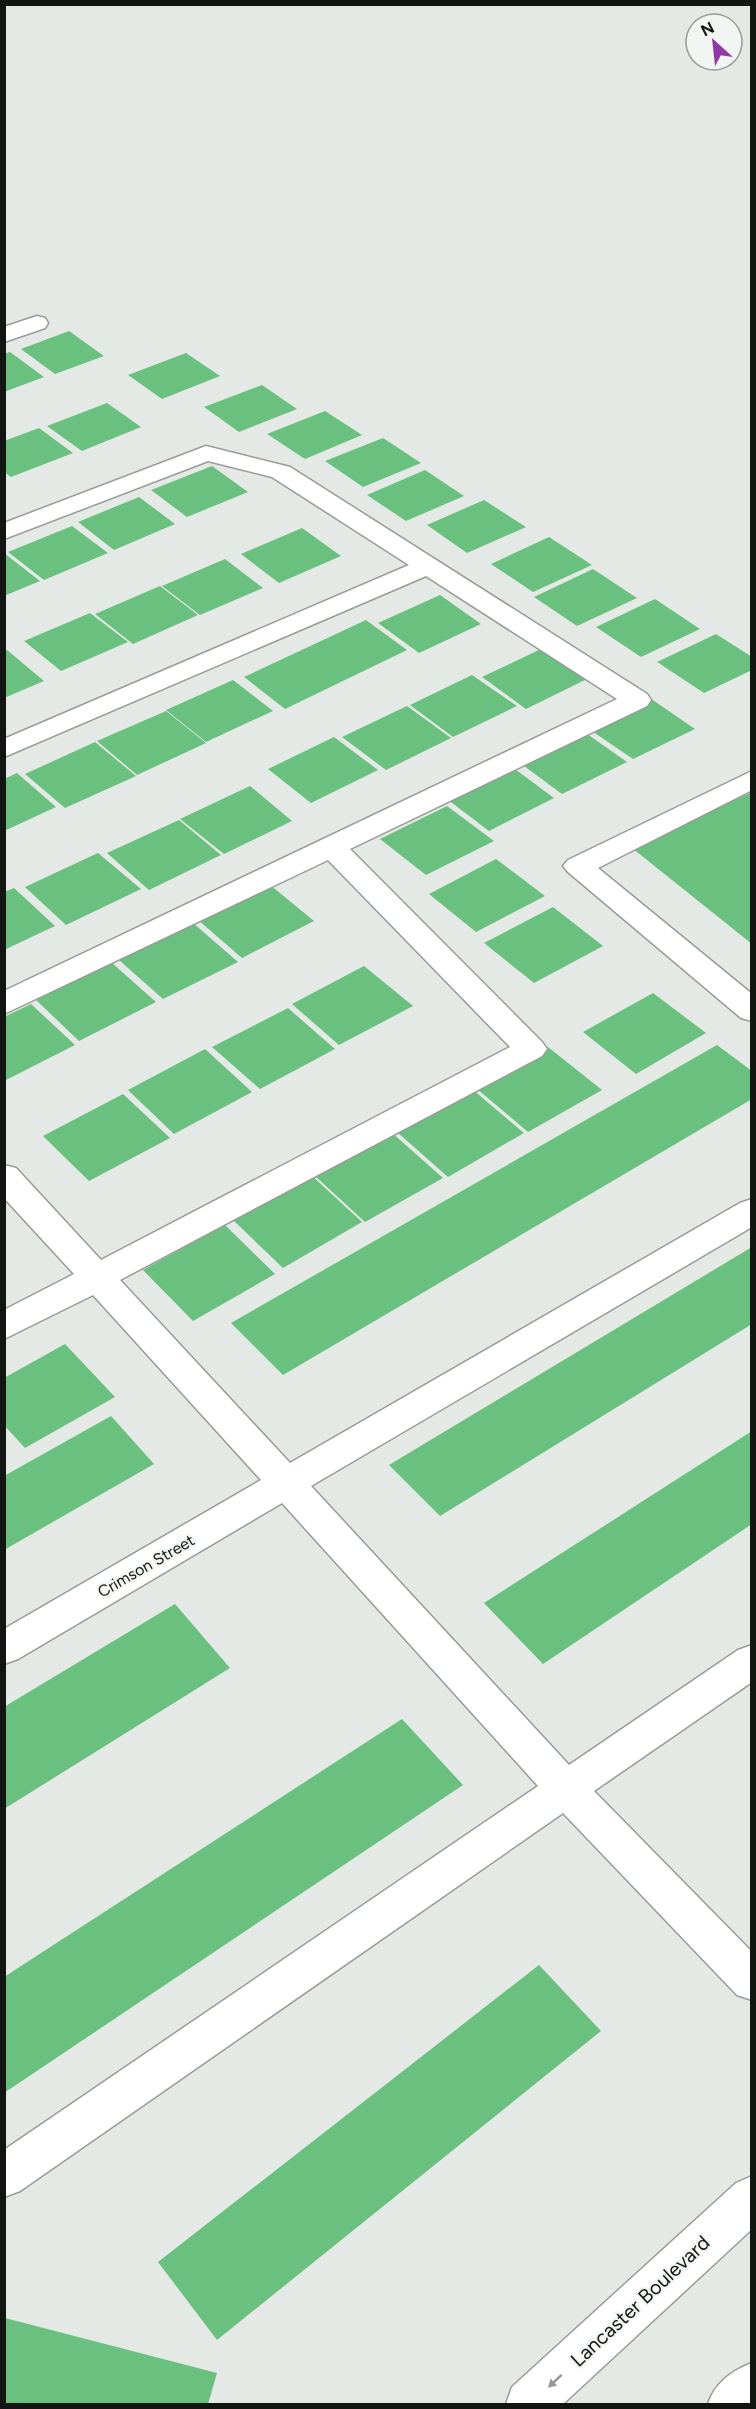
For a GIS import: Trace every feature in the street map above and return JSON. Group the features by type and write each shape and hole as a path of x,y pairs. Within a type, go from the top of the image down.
{"street":[{"path":"4,335 38,324"},
{"path":"4,532 206,453 281,472 637,700 4,1004"},
{"path":"4,749 429,566"},
{"path":"752,779 578,866 752,1011"},
{"path":"4,1326 531,1049 332,847"},
{"path":"4,1176 566,1789 752,1981"},
{"name":"Crimson Street","path":"4,1648 752,1210"},
{"path":"4,2176 752,1661"},
{"name":"Lancaster Boulevard","path":"529,2404 752,2198"},
{"path":"731,2404 752,2386"}],"building":[{"path":"69,331 104,356 55,374 21,349"},
{"path":"10,352 44,377 4,392 4,354"},
{"path":"186,353 220,376 162,399 128,375"},
{"path":"262,385 297,409 239,432 204,407"},
{"path":"107,403 141,427 82,451 47,426"},
{"path":"325,411 362,435 305,459 267,434"},
{"path":"39,428 73,453 11,477 4,472 4,441"},
{"path":"383,438 421,463 363,487 325,461"},
{"path":"212,466 248,492 187,517 151,490"},
{"path":"425,470 464,496 406,521 367,495"},
{"path":"139,497 175,524 114,550 78,522"},
{"path":"484,500 526,527 467,553 427,525"},
{"path":"72,526 108,553 44,580 8,552"},
{"path":"302,528 341,556 279,583 241,554"},
{"path":"549,537 592,565 533,592 491,564"},
{"path":"4,553 40,581 4,596"},
{"path":"225,559 263,588 200,615 162,586"},
{"path":"593,569 637,598 577,626 534,597"},
{"path":"160,586 198,615 133,644 95,614"},
{"path":"440,595 481,624 419,653 378,623"},
{"path":"655,599 700,629 641,657 596,627"},
{"path":"90,613 128,642 61,671 24,641"},
{"path":"366,620 407,650 285,709 244,677"},
{"path":"716,634 752,657 752,670 704,693 657,662"},
{"path":"543,648 587,679 526,709 482,677"},
{"path":"7,650 44,681 4,698 4,651"},
{"path":"472,675 517,706 453,737 410,705"},
{"path":"233,680 273,711 206,742 166,710"},
{"path":"647,696 695,729 633,759 586,727"},
{"path":"407,706 451,738 386,770 342,737"},
{"path":"166,711 206,743 137,775 97,741"},
{"path":"580,729 627,762 562,794 516,760"},
{"path":"334,737 378,770 311,803 268,769"},
{"path":"95,742 136,776 65,808 25,774"},
{"path":"508,764 554,798 489,831 443,796"},
{"path":"17,773 56,807 4,831 4,779"},
{"path":"250,786 292,821 224,854 180,819"},
{"path":"752,792 752,944 632,848"},
{"path":"447,806 494,841 426,875 380,839"},
{"path":"179,820 221,855 149,890 107,853"},
{"path":"98,853 141,889 66,925 25,887"},
{"path":"496,859 545,896 476,932 429,894"},
{"path":"269,884 314,921 242,958 197,919"},
{"path":"14,888 55,926 4,950 4,892"},
{"path":"553,907 603,946 534,983 484,943"},
{"path":"193,923 238,962 163,999 119,960"},
{"path":"112,963 156,1002 79,1041 36,1000"},
{"path":"364,966 413,1006 339,1045 292,1004"},
{"path":"653,993 706,1033 636,1074 583,1032"},
{"path":"31,1004 75,1045 4,1081 4,1017"},
{"path":"288,1008 335,1049 260,1089 212,1047"},
{"path":"717,1045 752,1071 752,1099 283,1375 231,1323"},
{"path":"548,1047 602,1090 528,1132 476,1088"},
{"path":"205,1049 252,1092 174,1134 128,1090"},
{"path":"472,1089 524,1133 448,1177 397,1132"},
{"path":"123,1094 170,1138 89,1181 43,1136"},
{"path":"391,1132 443,1178 365,1222 314,1175"},
{"path":"311,1175 362,1222 283,1268 232,1219"},
{"path":"225,1225 275,1274 193,1321 143,1270"},
{"path":"752,1247 752,1324 440,1516 389,1465"},
{"path":"65,1344 115,1397 25,1448 4,1425 4,1378"},
{"path":"111,1416 154,1464 4,1550 4,1476"},
{"path":"752,1431 752,1524 543,1664 484,1603"},
{"path":"175,1604 230,1668 4,1809 4,1707"},
{"path":"402,1719 463,1785 4,2093 4,1977"},
{"path":"539,1965 601,2031 217,2340 158,2262"},
{"path":"5,2318 217,2373 208,2404 5,2404"}]}
